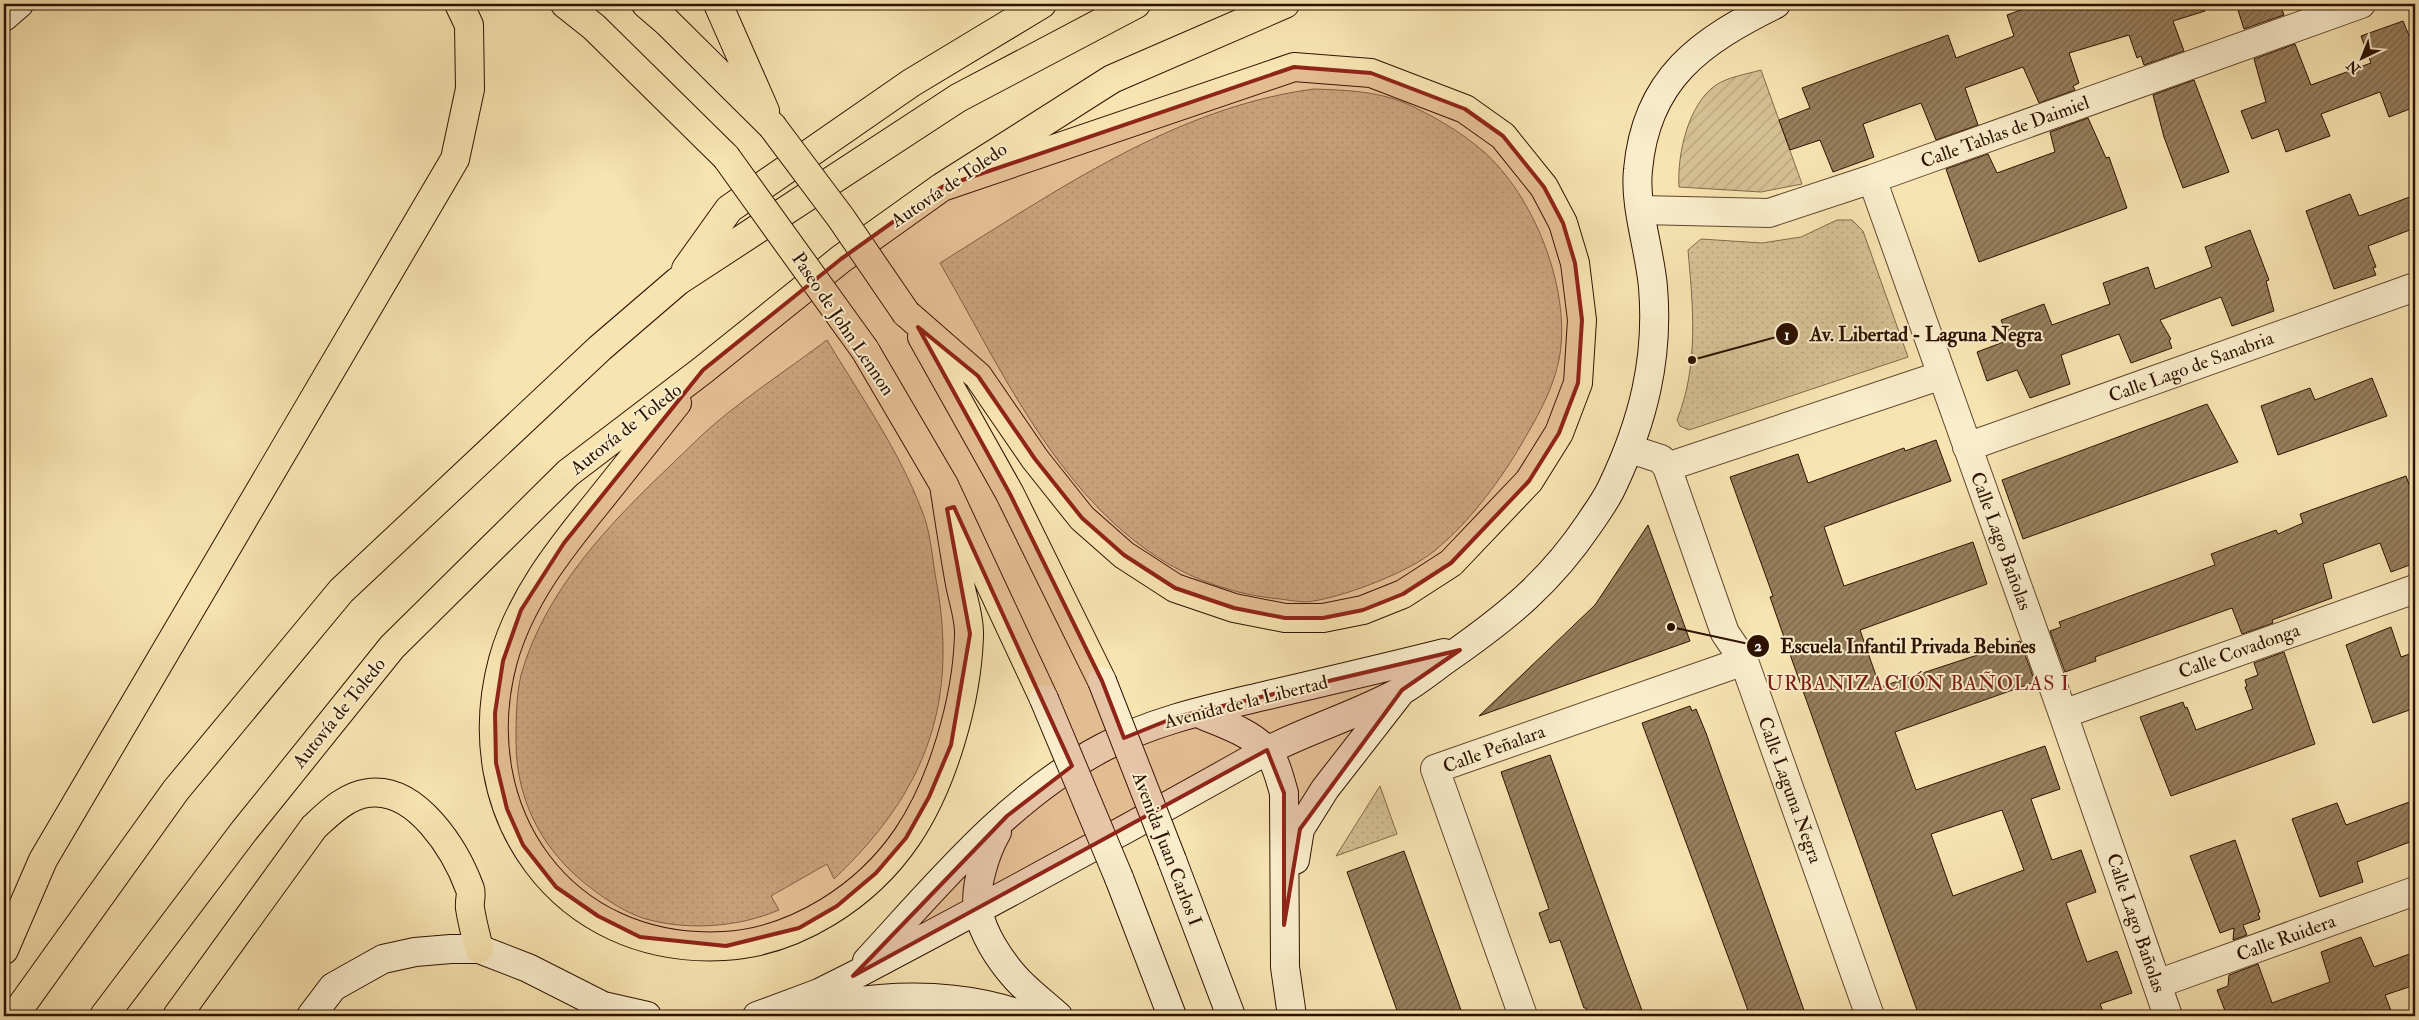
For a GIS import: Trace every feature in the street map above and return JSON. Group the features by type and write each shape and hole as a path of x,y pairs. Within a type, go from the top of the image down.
{"highway":[{"path":"4,950 43,860 455,159 470,89 468,25 458,4"},
{"name":"Paseo de John Lennon","path":"565,4 594,27 726,157 865,350 944,485 1044,699"},
{"path":"646,4 668,22 772,126 841,218 906,313 940,368 1010,494 1102,681"},
{"path":"718,4 772,126"},
{"path":"678,280 729,209 911,83 1042,4"},
{"path":"14,1016 176,790 341,591 600,348 678,280 958,98 1136,4"},
{"name":"Autovía de Toledo","path":"104,1016 244,831 392,647 568,473 703,370 841,259 942,187 1112,79 1285,4"},
{"path":"906,313 978,376 1035,459 1082,518 1124,555 1175,588 1234,608 1285,618 1323,618 1363,610 1403,594 1450,563 1529,481 1559,433 1578,383 1582,320 1575,263 1563,223 1544,187 1503,136 1465,110 1371,73 1294,67 942,187"},
{"path":"703,370 564,542 521,610 503,661 495,713 496,764 507,809 523,845 556,887 598,916 640,937 696,946 726,946 763,939 799,928 837,906 876,873 906,838 929,797 951,745 970,634 944,485"},
{"path":"177,1016 314,827 336,806 368,793 391,796 421,812 444,838 471,891 470,905 479,949"}],"street":[{"path":"4,17 19,4"},
{"name":"Avenida de la Libertad","path":"757,1016 819,993 853,976 1267,750 1402,690 1496,625 1535,592 1581,536 1610,492 1630,449 1644,407 1653,354 1653,288 1637,172 1646,128 1663,88 1680,64 1735,24 1776,4"},
{"name":"Calle Tablas de Daimiel","path":"1641,210 1770,213 1872,179 2361,4"},
{"name":"Calle Lago Bañolas","path":"1872,179 2064,714 2168,1016"},
{"name":"Calle Lago de Sanabria","path":"1967,447 2415,287"},
{"path":"1630,449 1661,459 1667,467 1942,376"},
{"name":"Calle Laguna Negra","path":"1667,467 1725,633 1744,661 1870,1016"},
{"name":"Calle Covadonga","path":"2064,714 2415,589"},
{"name":"Avenida de la Libertad","path":"853,976 930,893 1007,816 1050,780 1102,747 1176,717 1460,650"},
{"name":"Calle Peñalara","path":"1523,1016 1435,768 1744,661"},
{"name":"Avenida Juan Carlos I","path":"1102,681 1232,1016"},
{"name":"Avenida de la Libertad","path":"1284,926 1300,829 1326,790 1402,690"},
{"path":"1044,699 1119,878 1172,1016"},
{"path":"1198,713 1239,730 1267,750 1284,793 1284,967 1292,1016"},
{"path":"1007,816 989,846 980,878 978,909 991,944 1015,977 1058,1016"},
{"name":"Calle Ruidera","path":"2157,984 2415,891"},
{"path":"311,1016 333,987 383,959 415,952 452,948 479,949 528,968 603,1006 647,1016"},
{"path":"766,1016 880,999 950,999 998,1006 1024,1016"}],"highlighted area":[{"path":"1294,67 1371,73 1465,109 1503,136 1544,187 1563,223 1575,263 1582,320 1578,383 1559,433 1529,481 1494,520 1451,563 1403,594 1363,610 1323,618 1285,618 1234,608 1175,588 1124,555 1082,518 1035,459 978,376 918,327 1010,494 1102,681 1124,738 1176,717 1460,650 1402,690 1300,829 1284,925 1284,793 1267,750 853,976 1007,816 1072,766 954,507 947,509 970,634 951,745 929,797 906,838 876,873 837,906 799,928 726,946 640,937 598,916 556,887 523,845 507,809 496,763 495,713 503,661 521,610 564,543 703,370 841,259 942,187"}],"shaded area":[{"path":"1761,70 1802,184 1761,192 1679,187 1682,146 1691,117 1698,104 1706,94 1721,82"},
{"path":"1314,89 1372,94 1405,103 1446,124 1483,151 1518,192 1532,217 1544,244 1553,272 1562,328 1557,367 1544,404 1510,464 1467,520 1442,545 1417,563 1387,578 1353,591 1307,602 1246,594 1197,578 1151,553 1116,525 1085,493 1056,458 1030,420 940,263 1073,181 1166,133 1214,114 1263,99"},
{"path":"1837,220 1852,220 1863,231 1908,357 1689,430 1680,426 1677,420 1689,378 1693,336 1688,250 1701,239 1762,243 1801,237"},
{"path":"827,340 891,445 913,488 927,526 942,620 943,663 939,703 929,741 913,777 893,812 866,846 834,879 827,864 771,896 779,910 747,920 696,926 662,923 646,919 610,902 574,874 559,859 536,824 527,805 517,764 516,717 521,675 532,644 546,614 563,586 603,534 712,426"},
{"path":"1380,786 1397,834 1336,856"}],"building":[{"path":"2037,4 2204,4 2205,11 2173,21 2184,51 2144,65 2141,56 2137,58 2129,35 2069,53 2079,83 2073,86 2075,90 2039,103 2023,67 1965,88 1978,125 1936,140 1921,103 1863,124 1874,157 1833,172 1820,140 1790,150 1779,120 1810,108 1802,88 1948,35 1956,58 2014,36 2007,15"},
{"path":"2236,4 2280,4 2284,15 2244,29"},
{"path":"2403,21 2415,50 2415,107 2389,117 2380,92 2321,114 2330,136 2286,152 2278,129 2252,139 2241,111 2266,102 2254,59 2295,44 2311,85 2371,63 2361,36"},
{"path":"2194,80 2229,172 2183,188 2164,137 2153,95"},
{"path":"2088,118 2106,158 2109,157 2127,208 1979,262 1946,169 1988,154 1997,173 2055,152 2050,132"},
{"path":"2350,194 2359,216 2415,195 2415,228 2368,246 2376,267 2373,268 2376,275 2334,289 2306,211"},
{"path":"2250,230 2269,280 2266,281 2274,311 2232,326 2221,297 2160,320 2171,339 2169,340 2172,348 2131,363 2119,334 2061,355 2070,384 2030,398 2017,370 1987,381 1977,352 2009,340 2001,320 2044,304 2052,325 2110,304 2103,283 2148,267 2155,289 2212,267 2205,247"},
{"path":"2372,378 2387,416 2278,455 2261,406 2310,388 2315,400"},
{"path":"2207,404 2238,462 2023,539 2002,480"},
{"path":"1936,440 1951,481 1824,527 1844,586 1973,542 1987,584 1860,630 1880,687 2020,641 2035,682 1895,732 1916,790 2045,746 2060,789 2031,799 2052,860 2081,850 2096,892 2066,903 2087,962 2117,951 2132,993 2100,1004 2105,1016 1919,1016 1792,660 1770,597 1773,596 1730,477 1798,454 1808,483 1904,448 1905,451","holes":["2002,810 2024,870 1953,896 1931,834"]},
{"path":"2406,476 2415,501 2415,563 2391,572 2380,543 2323,564 2332,598 2272,620 2273,623 2242,634 2232,608 2095,657 2096,661 2065,672 2050,631 2061,627 2059,622 2215,565 2211,554 2276,530 2278,534 2303,523 2300,514"},
{"path":"1648,525 1690,641 1479,716 1595,605"},
{"path":"2391,627 2401,657 2415,652 2415,708 2373,723 2346,645"},
{"path":"2284,652 2315,744 2171,796 2140,717 2183,702 2185,708 2187,707 2196,730 2253,709 2245,687 2247,686 2245,680 2258,675 2254,663"},
{"path":"1690,706 1692,711 1696,709 1706,733 1806,1016 1750,1016 1642,723"},
{"path":"1550,755 1644,1016 1589,1016 1586,1008 1584,1008 1560,940 1550,943 1539,913 1549,909 1501,772"},
{"path":"2415,800 2415,840 2357,862 2363,882 2320,897 2292,819 2337,803 2346,825"},
{"path":"2235,840 2260,912 2258,913 2260,919 2243,925 2247,935 2233,940 2234,928 2220,933 2190,856"},
{"path":"1404,851 1463,1016 1399,1016 1347,872"},
{"path":"2361,937 2374,967 2415,952 2415,985 2385,995 2393,1016 2227,1016 2217,990 2228,986 2229,975 2258,964 2272,1003 2330,982 2321,952"}],"place":[{"name":"Av. Libertad - Laguna Negra","path":"1692,360"},
{"name":"Escuela Infantil Privada Bebines","path":"1671,627"}],"district":[{"name":"URBANIZACIÓN BAÑOLAS I","path":"1918,683"}]}
